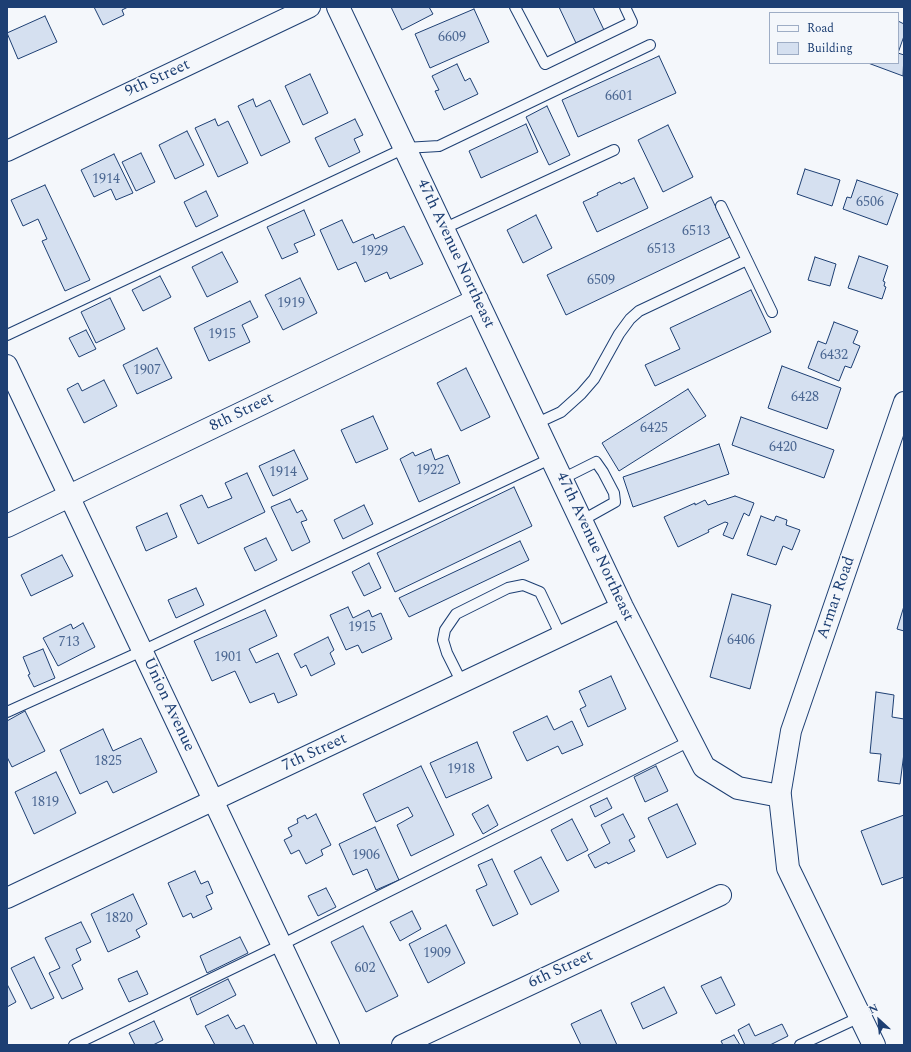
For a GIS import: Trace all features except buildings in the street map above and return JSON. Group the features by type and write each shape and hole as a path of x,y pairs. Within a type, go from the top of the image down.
{"street":[{"name":"9th Street","path":"7,151 310,7"},
{"name":"47th Avenue Northeast","path":"338,7 622,607 704,768 738,788 780,796"},
{"name":"8th Street","path":"7,526 477,300"},
{"name":"Union Avenue","path":"7,365 328,1045"},
{"name":"Armar Road","path":"780,796 791,731 904,402"},
{"name":"7th Street","path":"7,898 622,607"},
{"path":"780,796 788,868 874,1045"},
{"name":"6th Street","path":"402,1045 721,895"}],"lane":[{"path":"515,7 544,64 632,22 625,7"},
{"path":"7,335 405,148 439,146 650,45"},
{"path":"444,229 614,150"},
{"path":"721,206 772,312"},
{"path":"535,424 561,412 581,394 594,379 619,334 630,319 639,311 747,260"},
{"path":"7,712 142,651 552,458"},
{"path":"562,479 596,462 614,493 615,502 581,521"},
{"path":"462,683 447,653 443,640 445,630 456,614 508,588 523,585 540,592 562,636"},
{"path":"74,1045 281,945 690,741"},
{"path":"800,1045 860,1017"}]}
